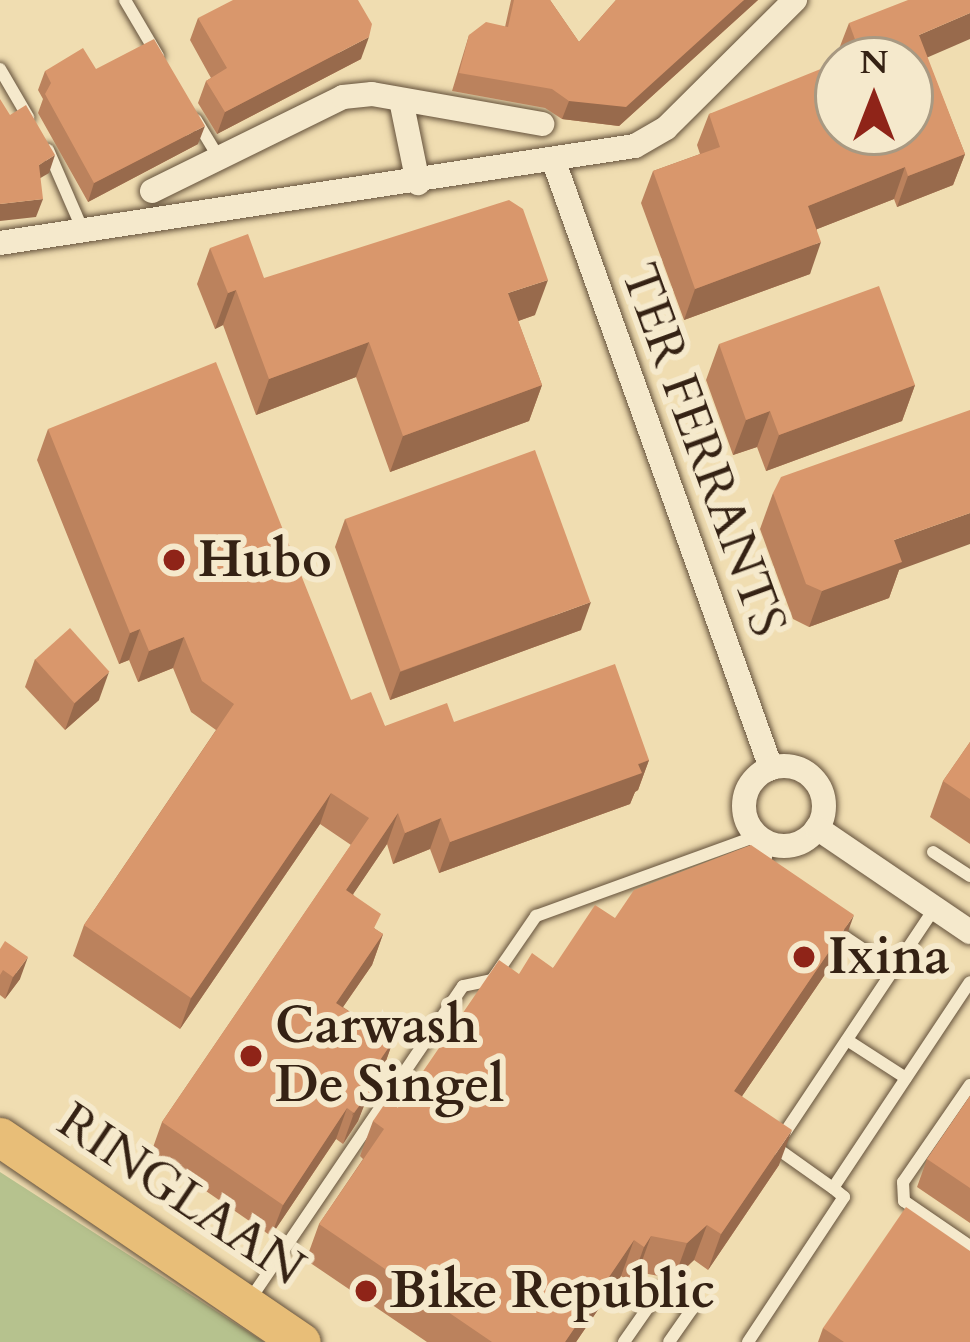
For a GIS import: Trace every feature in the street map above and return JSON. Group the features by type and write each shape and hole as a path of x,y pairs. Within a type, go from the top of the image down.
{"main road":[{"name":"RINGLAAN","path":"0,1137 301,1342"}],"street":[{"path":"0,243 85,236 635,146 666,128 794,0"},
{"path":"152,191 343,97 401,100 542,124"},
{"path":"401,100 418,183"},
{"name":"TER FERRANTS","path":"554,162 771,768"},
{"path":"791,766 815,781 824,808 817,828 802,842 763,840 744,798 771,768 791,766"},
{"path":"817,828 970,932"}],"lane":[{"path":"125,0 172,79"},
{"path":"0,69 70,188 85,236"},
{"path":"184,98 219,158"},
{"path":"247,1305 463,986 491,980 536,916 763,840 762,880 781,892"},
{"path":"933,852 970,876"},
{"path":"748,1342 844,1197 775,1147 935,908"},
{"path":"818,918 894,970"},
{"path":"832,1188 970,982"},
{"path":"847,1040 906,1078"},
{"path":"970,1085 903,1182 904,1201 970,1246"},
{"path":"624,1342 661,1289 692,1309 669,1342"}],"green space":[{"path":"0,1172 264,1342 0,1342"}],"building":[{"path":"233,0 358,0 372,24 369,37 225,112 206,81 227,68 198,18"},
{"path":"514,0 550,0 579,42 616,0 744,0 626,107 569,101 552,89 459,73 469,35 486,22 508,27"},
{"path":"908,0 970,0 970,13 919,36 854,36 849,23"},
{"path":"154,39 205,126 94,183 45,94 51,83 45,71 83,48 96,69"},
{"path":"814,72 814,156 934,156 934,74 965,154 908,176 905,167 808,206 821,242 695,289 653,171 720,147 709,114"},
{"path":"0,99 10,115 26,105 55,155 39,165 43,199 0,204"},
{"path":"509,200 523,209 548,280 508,293 542,385 403,436 369,342 269,379 236,290 228,293 210,248 248,234 264,278"},
{"path":"879,286 915,385 779,435 770,411 746,420 719,344"},
{"path":"216,362 351,700 371,692 385,726 447,703 454,722 615,664 649,760 638,764 642,773 450,842 441,818 405,833 398,813 346,890 381,914 374,928 383,934 336,1003 393,1041 363,1085 370,1091 354,1113 347,1108 283,1205 162,1122 369,818 331,793 191,998 84,925 234,704 202,681 184,637 149,651 140,629 130,633 48,429"},
{"path":"970,410 970,513 894,540 902,562 822,591 806,584 773,493 781,477"},
{"path":"535,450 590,602 401,671 345,519"},
{"path":"70,628 109,672 75,703 35,659"},
{"path":"970,742 970,799 943,781"},
{"path":"751,845 854,915 734,1091 792,1130 721,1234 707,1225 687,1243 651,1236 644,1247 634,1240 565,1342 492,1342 319,1224 384,1129 373,1121 388,1099 398,1108 499,960 519,974 532,953 553,968 595,905 615,918 634,890"},
{"path":"5,941 28,957 13,977 3,970 0,975 0,949"},
{"path":"970,1096 970,1188 927,1159"},
{"path":"906,1207 970,1251 970,1342 844,1342 823,1328"}],"place":[{"name":"Hubo","path":"174,560"},
{"name":"Ixina","path":"804,957"},
{"name":"Carwash De Singel","path":"251,1056"},
{"name":"Bike Republic","path":"366,1291"}]}
